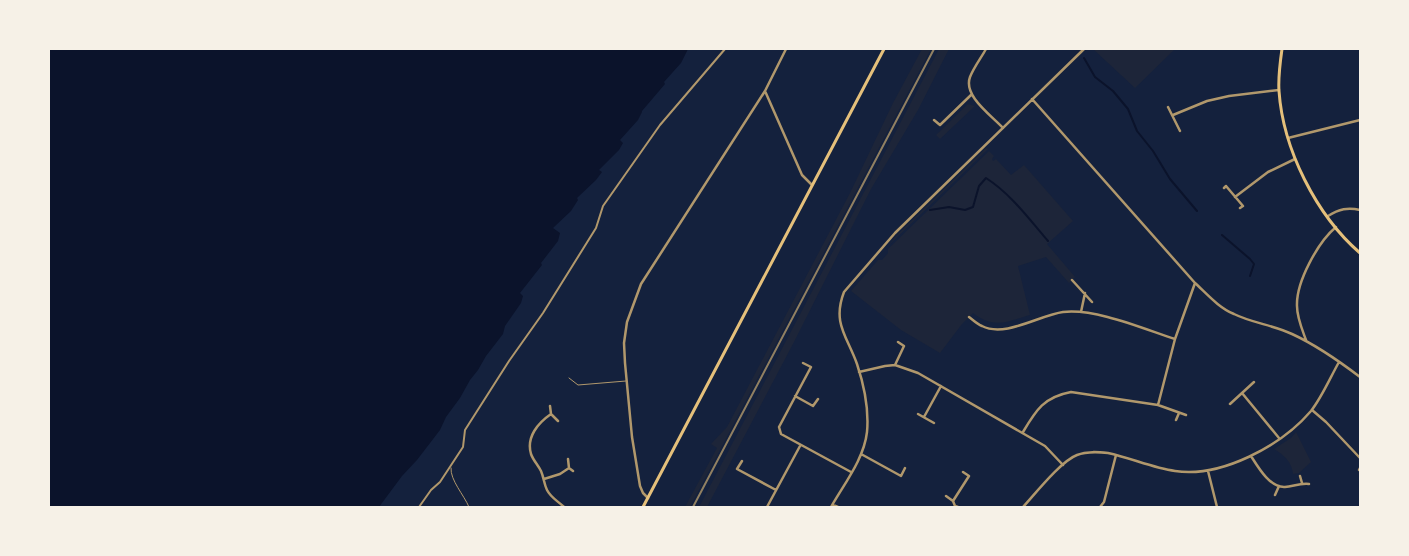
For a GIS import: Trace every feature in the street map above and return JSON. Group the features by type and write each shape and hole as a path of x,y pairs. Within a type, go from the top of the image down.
{"main road":[{"path":"643,507 884,49"},
{"path":"1282,49 1279,90 1288,138 1295,159 1328,216 1360,253"}],"street":[{"path":"419,507 431,490 440,482 463,447 465,430 587,243 596,228 603,206 660,125 725,49"},
{"path":"648,498 643,494 640,486 632,437 624,343 627,322 641,284 765,91 786,49"},
{"path":"986,49 970,76 971,95 1003,128"},
{"path":"838,507 832,506 861,454 867,430 865,403 859,372 841,329 839,310 844,292 902,227 1084,49"},
{"path":"1173,115 1207,101 1229,96 1279,90"},
{"path":"765,91 802,175 812,185"},
{"path":"934,120 940,125 971,95"},
{"path":"1032,100 1195,283 1221,306 1232,314 1271,326 1306,342 1340,362 1360,377"},
{"path":"1168,106 1180,131"},
{"path":"1288,138 1360,120"},
{"path":"1235,196 1268,172 1295,159"},
{"path":"1224,188 1226,186 1243,206 1240,208"},
{"path":"1328,216 1338,210 1353,208 1360,210"},
{"path":"1306,342 1297,307 1298,295 1318,246 1326,235 1336,227"},
{"path":"1072,280 1092,302"},
{"path":"1158,405 1175,339 1195,283"},
{"path":"1081,312 1085,293"},
{"path":"970,317 982,326 997,329 1063,312 1081,312 1111,318 1175,339"},
{"path":"895,365 904,346 898,342"},
{"path":"1023,507 1063,465 1071,458 1083,453 1099,452 1174,471 1196,472 1235,463 1251,456 1300,423 1312,410 1340,362"},
{"path":"803,363 810,367 779,427 780,434 850,472"},
{"path":"859,372 895,365 912,370 1045,446 1063,465"},
{"path":"1230,404 1254,382"},
{"path":"924,417 941,386"},
{"path":"1022,432 1038,407 1059,394 1071,392 1158,405 1186,415"},
{"path":"1242,393 1279,438"},
{"path":"795,396 813,406 818,399"},
{"path":"550,406 551,414 558,421"},
{"path":"1312,410 1360,458"},
{"path":"1176,420 1179,412"},
{"path":"551,414 534,429 530,449 544,478 547,490 564,507"},
{"path":"918,414 934,423"},
{"path":"767,507 800,446"},
{"path":"861,454 901,476 905,468"},
{"path":"1100,507 1104,502 1116,455"},
{"path":"1251,456 1260,471 1275,485 1283,487 1302,483 1309,484"},
{"path":"568,458 568,468"},
{"path":"742,461 737,470 776,490"},
{"path":"544,478 560,474 568,468"},
{"path":"568,468 573,471"},
{"path":"1208,470 1216,507"},
{"path":"953,501 969,476 963,472"},
{"path":"1300,476 1302,483"},
{"path":"1275,495 1279,486"},
{"path":"946,496 958,507"}],"lane":[{"path":"570,378 578,385 626,381"},
{"path":"450,466 450,476 469,507"}],"shaded area":[{"path":"49,49 688,49 681,63 642,111 638,120 620,140 623,143 619,150 599,170 602,172 577,198 578,200 571,211 553,228 560,233 558,241 520,293 523,296 521,303 505,326 503,334 470,380 446,417 440,430 379,507 49,507"},
{"path":"922,49 931,49 690,507 685,507 717,448 711,444 727,427 850,193 893,103"},
{"path":"939,49 949,49 918,110 871,189 794,342 707,507 699,507"},
{"path":"1093,49 1175,49 1135,88"},
{"path":"968,104 975,106 940,139 936,135"},
{"path":"986,148 988,149 887,247 899,233"},
{"path":"989,151 994,156 993,161 996,159 1011,175 1024,165 1073,221 1047,244 1075,277 1069,283 1046,257 1018,266 1030,315 1007,322 994,323 980,318 973,313 940,353 901,330 851,291 878,260 882,260 888,253 888,249"},
{"path":"1296,432 1311,462 1299,473 1293,474 1287,459 1274,449 1291,438"}],"waterway":[{"path":"1084,58 1095,77 1113,91 1128,109 1137,131 1153,151 1170,179 1197,211"},
{"path":"930,210 949,207 965,210 973,207 979,186 986,178 1012,199 1048,241"},
{"path":"1222,235 1254,264 1250,276"}],"railway":[{"path":"693,507 934,49"}]}
